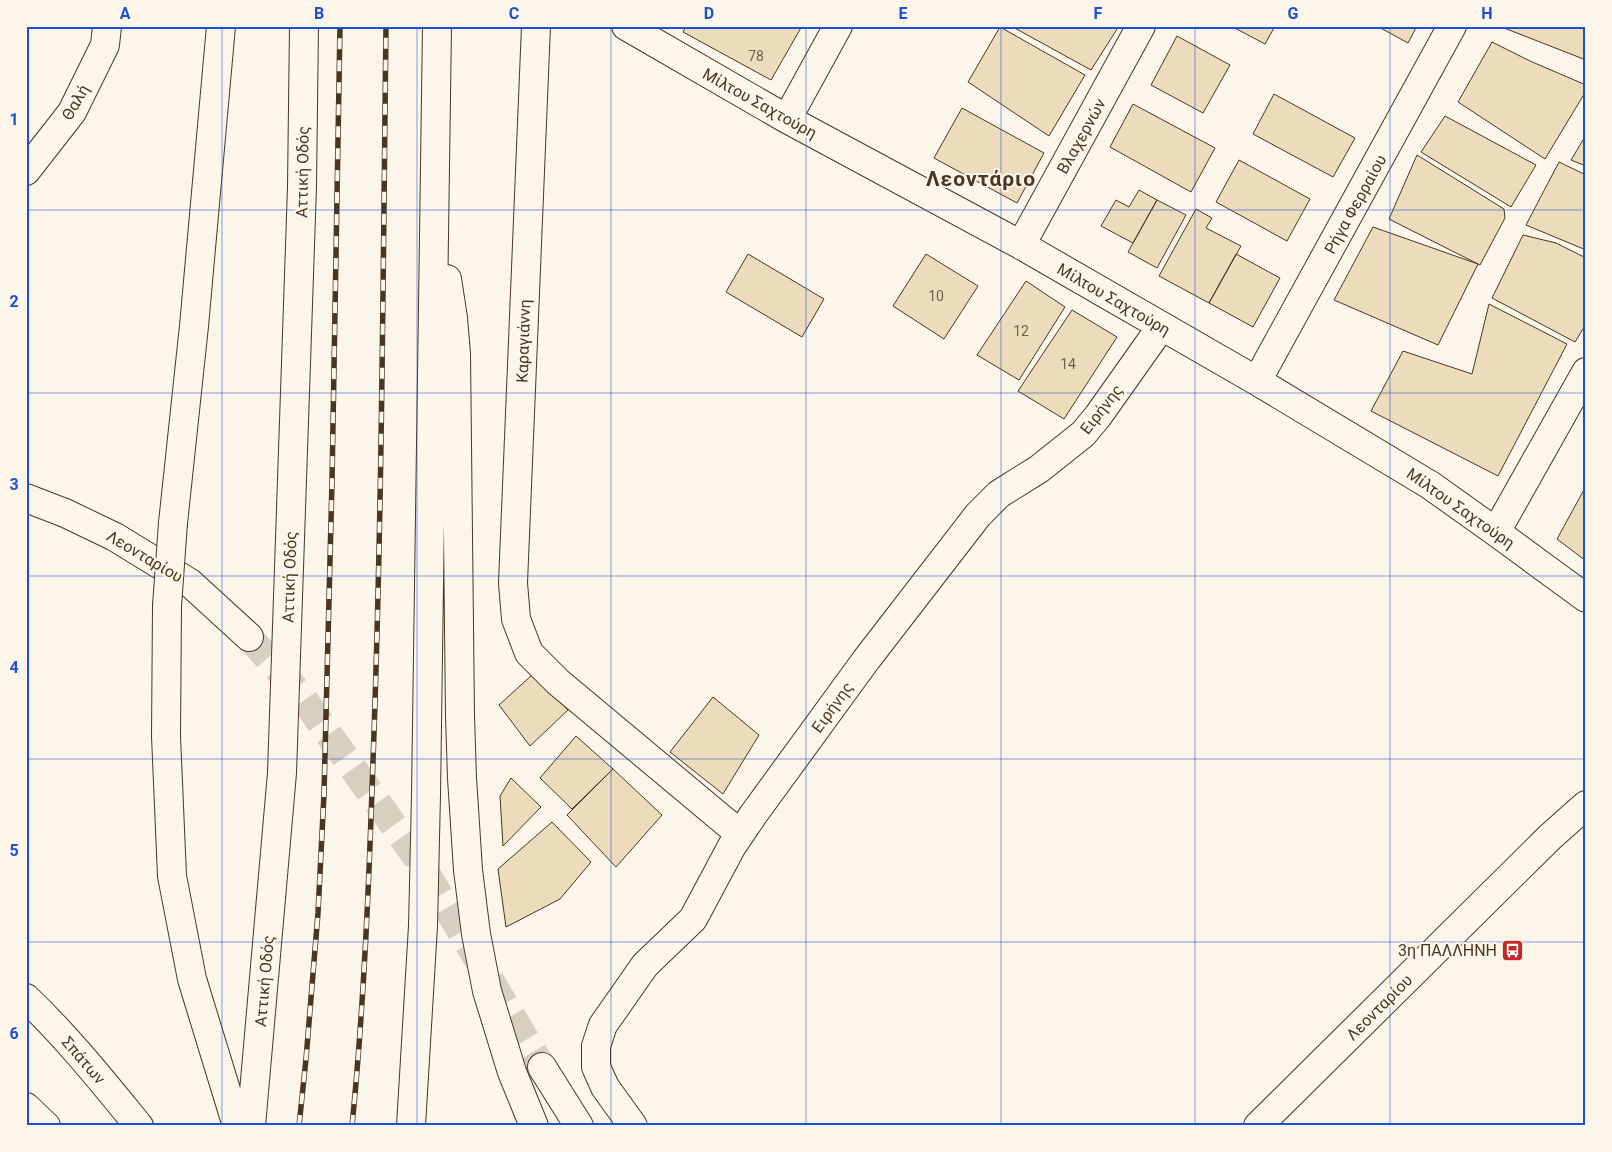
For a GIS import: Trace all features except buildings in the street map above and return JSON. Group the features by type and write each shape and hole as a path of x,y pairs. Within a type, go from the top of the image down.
{"main road":[{"name":"Θαλή","path":"26,171 72,112 105,45 108,26"},
{"path":"221,26 194,326 173,523 167,606 166,736 172,876 192,979 237,1126"},
{"name":"Αττική Οδός","path":"251,1126 282,773 302,197 304,26"},
{"path":"411,1126 424,898 437,26"},
{"name":"Καραγιάννη","path":"536,26 513,583 516,619 529,653 558,682 740,834"},
{"name":"Μίλτου Σαχτούρη","path":"626,26 787,119 1021,245 1257,381 1414,475 1586,598"},
{"path":"787,119 838,26"},
{"name":"Βλαχερνών","path":"1021,245 1141,26"},
{"name":"Ρήγα Φερραίου","path":"1257,381 1452,26"},
{"path":"435,195 453,318 456,354 460,706 462,778 468,870 476,934 487,991 512,1072 534,1126"},
{"name":"Ειρήνης","path":"633,1126 600,1077 595,1058 599,1036 614,1007 644,965 693,919 740,834 866,660 978,515 999,494 1039,469 1083,434 1098,416 1161,327"},
{"path":"1496,532 1586,372"},
{"name":"Λεονταρίου","path":"26,498 65,513 115,537 190,583 249,637"},
{"name":"Λεονταρίου","path":"1258,1126 1550,837 1586,805"},
{"name":"Σπάτων","path":"34,1005 94,1071 139,1126"},
{"path":"542,1067 579,1126"},
{"path":"26,1107 46,1126"}],"tunnel":[{"path":"249,637 300,694 417,858 542,1067"}],"railway":[{"path":"299,1126 318,913 324,794 340,26"},
{"path":"352,1126 366,944 376,669 382,394 386,26"}],"place":[{"name":"3η ΠΑΛΛΗΝΗ","path":"1513,950"}],"district":[{"name":"Λεοντάριο","path":"981,179"}]}
